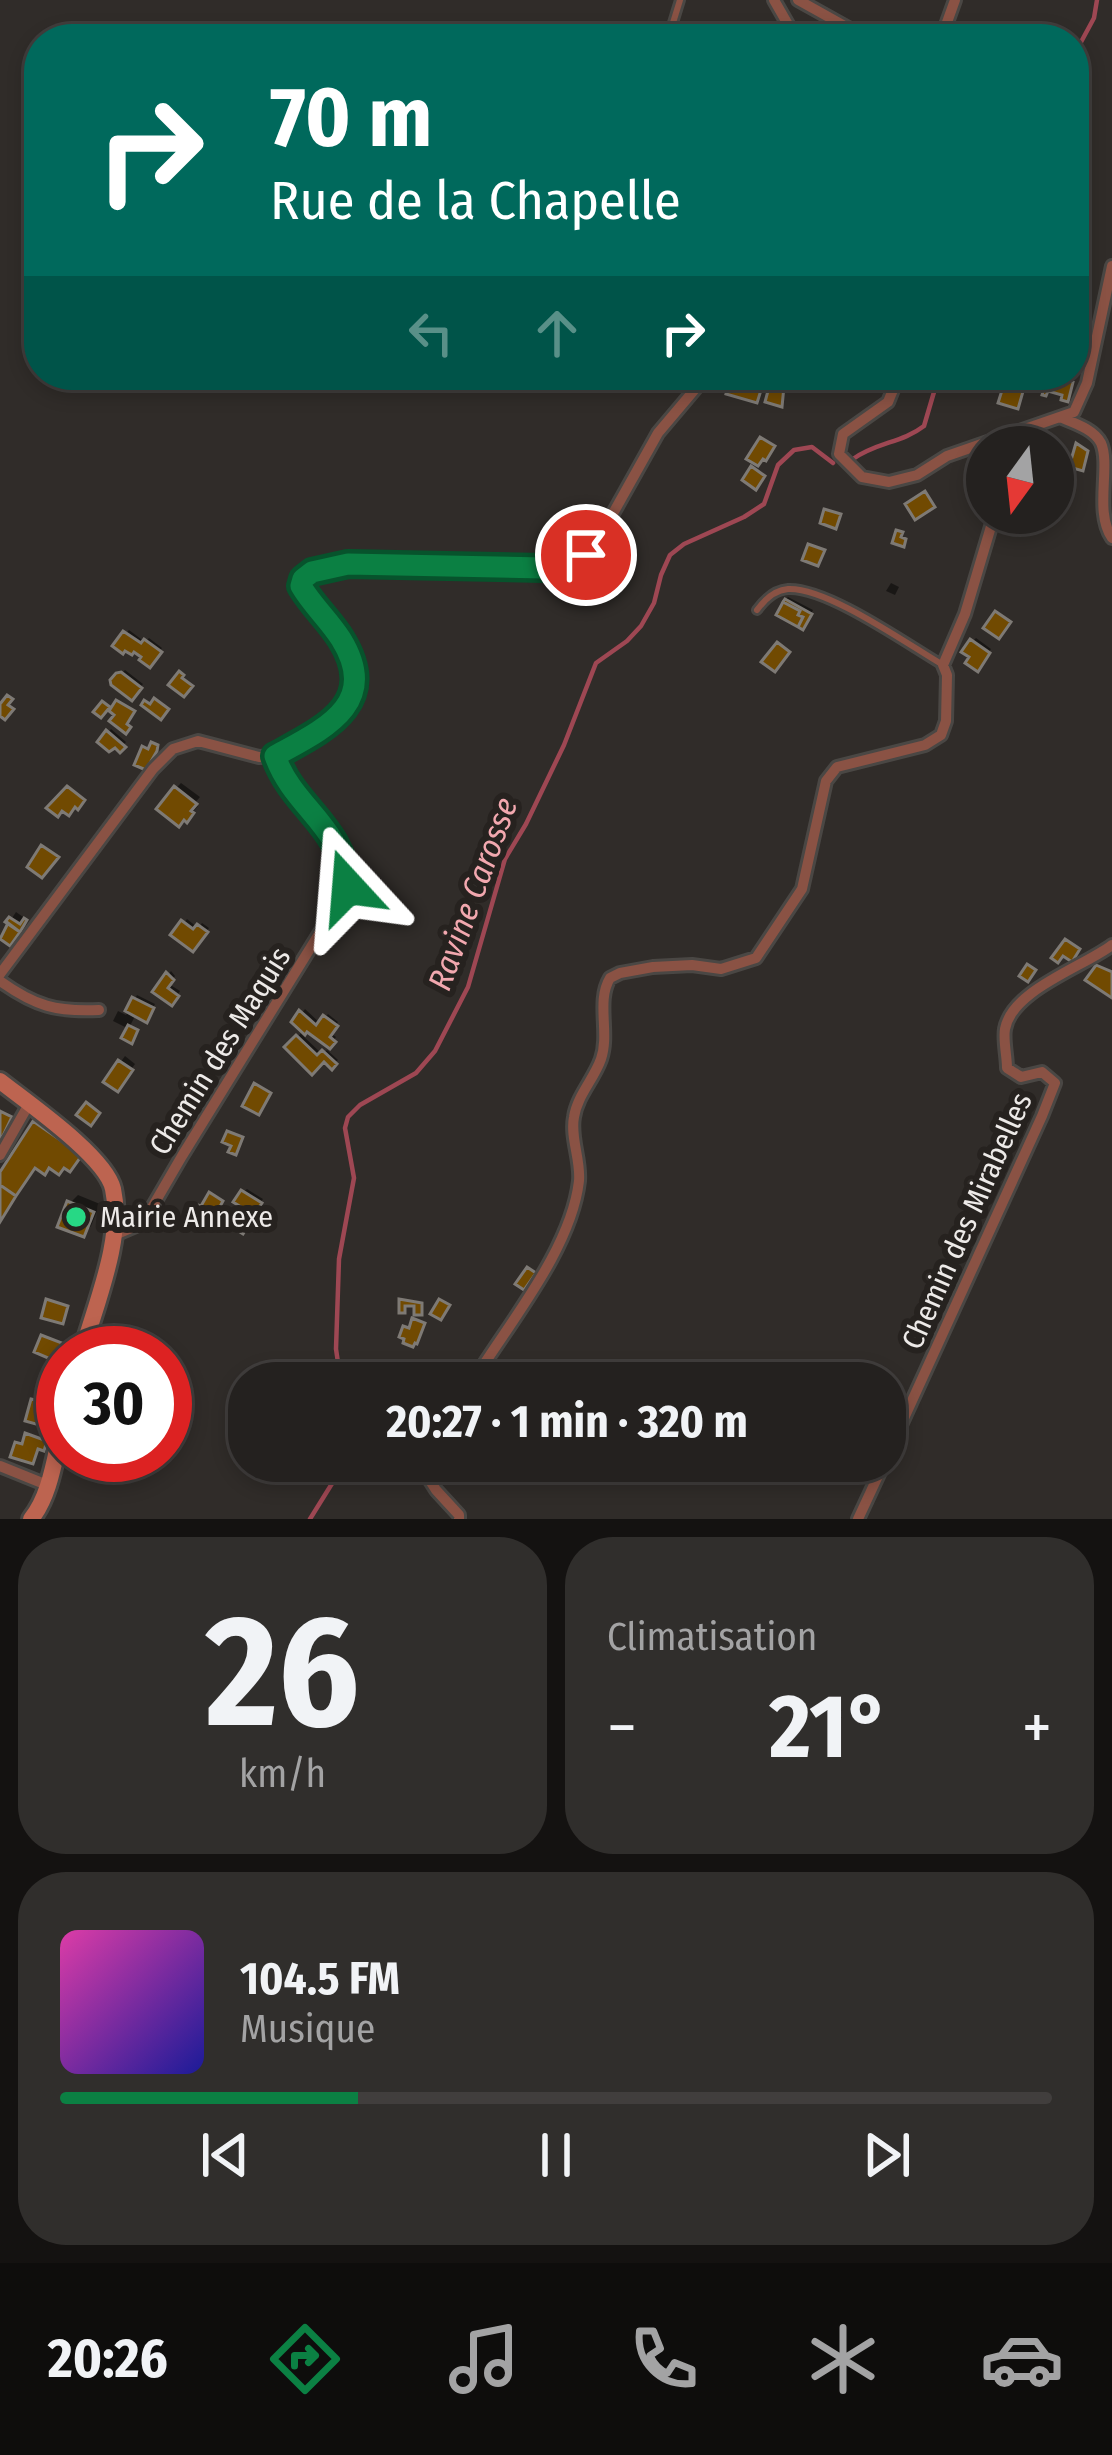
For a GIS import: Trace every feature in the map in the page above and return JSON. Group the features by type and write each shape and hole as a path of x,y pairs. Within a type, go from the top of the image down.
{"main road":[{"path":"0,1081 84,1148 113,1185 115,1235 90,1326"},
{"path":"31,1519 47,1482"}],"street":[{"path":"798,0 841,24"},
{"path":"1089,374 1112,266"},
{"path":"99,1010 47,1007 26,999 0,978 153,769 173,749 197,741 259,757 275,756 345,711 354,690 354,668 343,641 309,600 301,586 303,579 312,572 348,564 569,566 586,555 658,434 695,390"},
{"path":"893,390 888,403 843,434 839,454 862,477 889,482 916,475 966,449"},
{"path":"1032,426 1074,412 1084,390"},
{"path":"1060,417 1090,431 1102,445 1103,506 1112,538"},
{"path":"486,1362 541,1277 568,1218 579,1183 574,1113 600,1059 605,986 610,978 653,967 721,969 756,958 802,890 826,781 837,767 925,745 941,735 946,721 943,665 965,614 989,534"},
{"name":"Chemin des Maquis","path":"115,1235 143,1223 348,887 346,864 332,835 282,776 275,756"},
{"name":"Chemin des Mirabelles","path":"906,1415 1054,1083 1042,1072 1021,1077 1007,1068 1005,1029 1015,1007 1112,946"},
{"path":"0,1155 28,1103"},
{"path":"0,1466 46,1485"},
{"path":"431,1482 459,1519"},
{"name":"Chemin des Mirabelles","path":"858,1519 875,1482"}],"lane":[{"path":"758,610 767,597 786,589 822,595 943,665"}],"building":[{"path":"727,390 761,390 757,403 726,394"},
{"path":"768,390 784,390 782,407 765,402"},
{"path":"1002,390 1023,390 1018,409 998,403"},
{"path":"1044,390 1071,390 1068,402 1048,391 1042,395"},
{"path":"760,437 775,446 758,466 746,459"},
{"path":"1076,443 1088,451 1083,471 1074,468"},
{"path":"751,466 765,476 756,490 742,480"},
{"path":"925,491 935,507 915,520 905,504"},
{"path":"824,509 841,514 836,529 820,523"},
{"path":"896,530 903,532 904,547 892,543"},
{"path":"808,544 825,550 818,566 802,560"},
{"path":"785,599 812,614 803,630 798,627 803,617 800,611"},
{"path":"783,602 800,611 803,617 798,627 776,615"},
{"path":"995,611 1011,622 999,639 983,628"},
{"path":"123,631 162,652 150,668 134,652 123,654 112,646"},
{"path":"970,639 990,653 978,672 965,663 969,657 961,652"},
{"path":"777,642 790,652 775,672 761,662"},
{"path":"179,671 193,686 184,697 168,685"},
{"path":"121,672 142,688 132,701 111,685 110,680"},
{"path":"7,695 14,709 5,720 0,704"},
{"path":"154,698 169,709 161,720 141,705"},
{"path":"116,700 135,711 126,734 109,721"},
{"path":"102,701 110,707 101,718 93,712"},
{"path":"106,730 126,747 120,753 115,748 109,752 97,742"},
{"path":"151,742 158,745 157,751 146,770 134,765 142,746 148,749"},
{"path":"67,786 85,800 69,816 62,811 58,817 46,808"},
{"path":"174,786 197,804 187,823 184,820 179,827 156,809"},
{"path":"41,845 59,857 42,878 27,867"},
{"path":"9,917 20,924 27,920 20,932 5,922"},
{"path":"181,920 208,932 193,952 170,935"},
{"path":"8,923 20,932 10,946 0,939"},
{"path":"1065,939 1080,949 1072,962 1063,956 1058,963 1051,958"},
{"path":"1027,964 1036,970 1028,982 1019,976"},
{"path":"1096,965 1112,972 1112,998 1085,980"},
{"path":"166,972 174,980 168,988 179,996 172,1006 152,992"},
{"path":"132,997 154,1008 147,1023 125,1011"},
{"path":"299,1010 316,1025 323,1015 338,1026 330,1037 336,1042 330,1049 291,1022"},
{"path":"128,1025 138,1030 132,1044 121,1038"},
{"path":"296,1035 317,1055 322,1050 337,1064 332,1070 324,1062 312,1075 284,1047"},
{"path":"118,1060 133,1070 118,1092 103,1082"},
{"path":"254,1083 271,1093 259,1115 242,1106"},
{"path":"86,1102 100,1113 91,1126 76,1115"},
{"path":"0,1111 12,1117 0,1142"},
{"path":"33,1121 82,1155 70,1172 64,1168 59,1175 49,1168 45,1175 35,1168 16,1196 0,1185 0,1172"},
{"path":"227,1131 243,1137 236,1155 222,1142"},
{"path":"0,1185 16,1196 0,1222"},
{"path":"241,1190 262,1203 254,1215 233,1202"},
{"path":"209,1192 223,1201 211,1223 193,1212"},
{"name":"Mairie Annexe","path":"67,1201 94,1212 84,1237 57,1227"},
{"path":"228,1208 253,1218 243,1234 218,1224"},
{"path":"527,1267 536,1273 524,1290 515,1284"},
{"path":"46,1299 68,1306 63,1324 41,1318"},
{"path":"399,1299 422,1303 422,1315 414,1315 414,1306 405,1306 405,1313 399,1313"},
{"path":"439,1299 450,1305 441,1320 430,1314"},
{"path":"412,1318 425,1323 413,1347 399,1337"},
{"path":"31,1399 36,1400 36,1424 25,1421"},
{"path":"25,1433 36,1437 33,1464 10,1457 15,1442 22,1444"}],"waterway":[{"name":"Ravine Carosse","path":"1089,27 1097,0"},
{"name":"Ravine Carosse","path":"853,459 924,426 935,390"},
{"name":"Ravine Carosse","path":"338,1362 339,1259 354,1178 345,1128 348,1117 416,1073 435,1051 468,987 505,859 564,745 596,663 641,626 670,555 764,504 778,465 794,450 812,447 833,463"},
{"name":"Ravine Carosse","path":"310,1519 333,1482"}],"place":[{"name":"Mairie Annexe","path":"76,1217"}],"route":[{"path":"348,887 346,864 332,835 282,776 275,756 345,711 354,690 354,668 343,641 309,600 301,586 303,579 323,568 348,564 544,568 569,566 586,555"}]}
